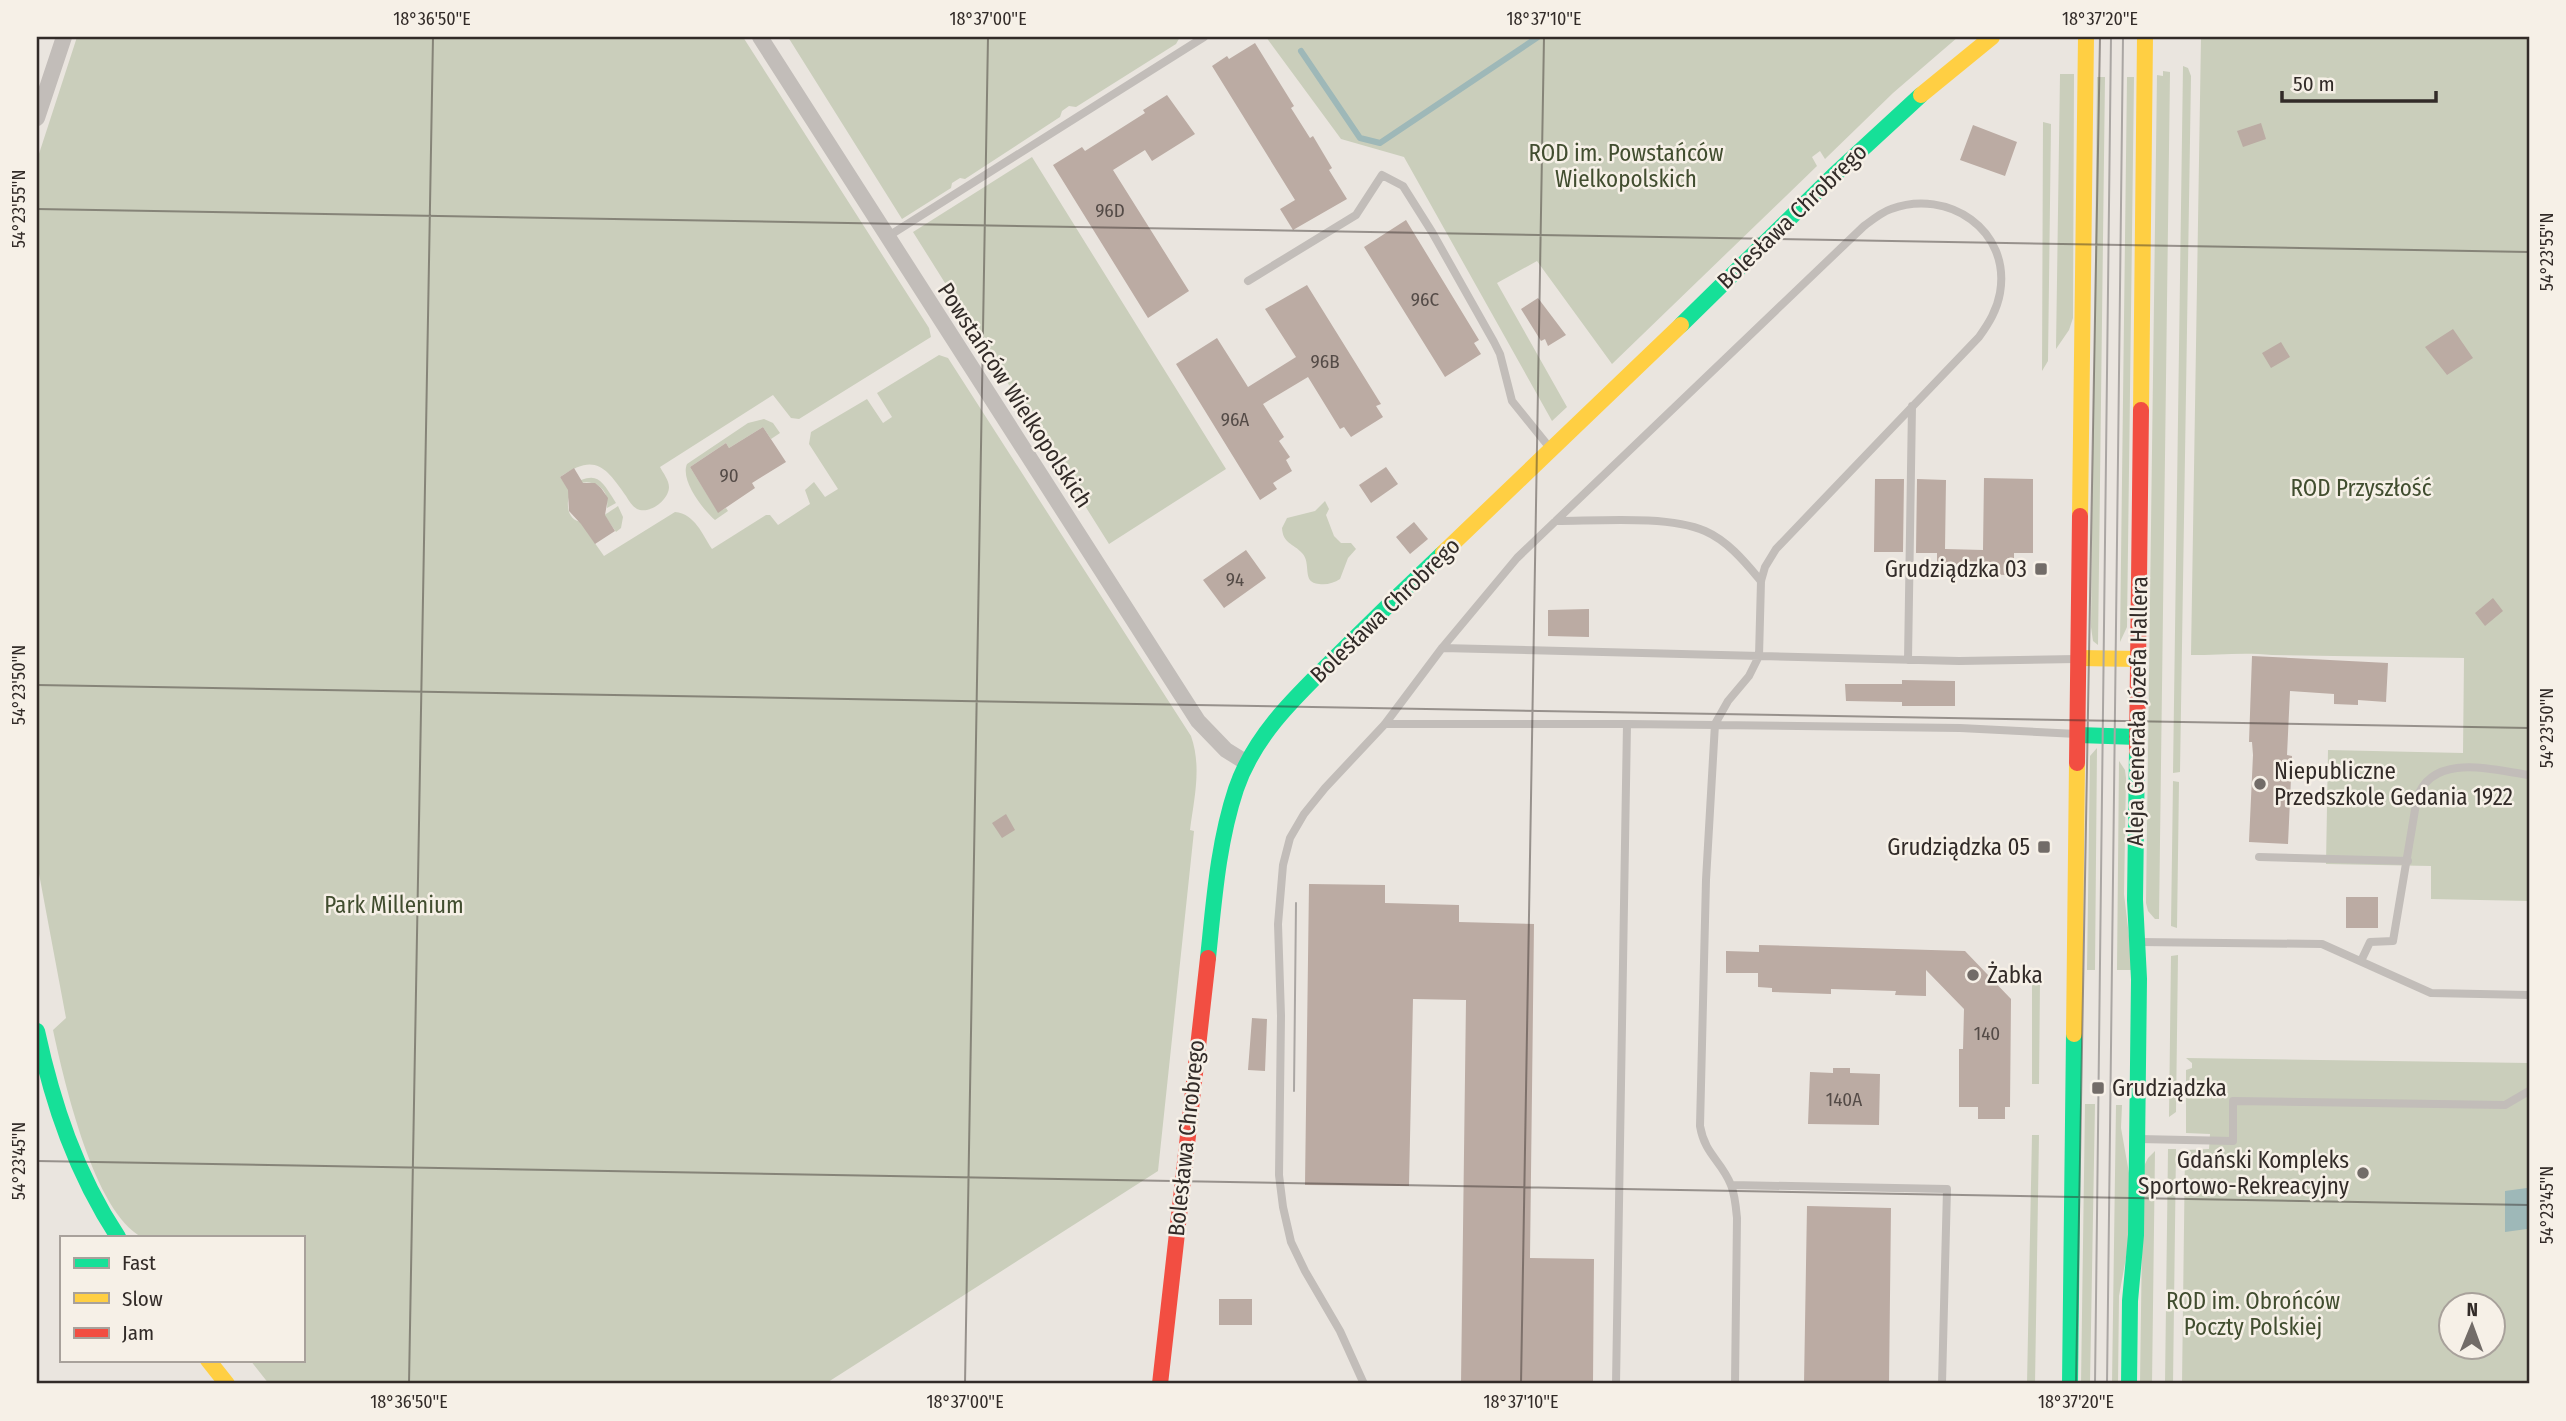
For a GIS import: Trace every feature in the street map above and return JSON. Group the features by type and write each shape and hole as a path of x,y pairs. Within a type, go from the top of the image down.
{"main road":[{"name":"Bolesława Chrobrego","path":"1160,1384 1217,867 1228,816 1247,763 1265,733 1292,700 1413,581 1552,450 1833,176 1908,105 1992,37"},
{"path":"2070,1384 2086,37"},
{"name":"Aleja Generała Józefa Hallera","path":"2129,1384 2130,1301 2136,1234 2138,942 2135,900 2146,37"},
{"path":"2079,659 2138,659"},
{"path":"2079,735 2137,737"},
{"path":"37,1031 50,1093 65,1141 94,1201 117,1236"},
{"path":"210,1362 226,1384"}],"street":[{"path":"37,118 64,37"},
{"name":"Powstańców Wielkopolskich","path":"760,37 1198,721 1226,750 1247,763"}],"lane":[{"path":"887,237 1204,37"},
{"path":"1248,281 1356,215 1382,175 1403,186 1494,342 1500,354 1512,401 1552,450"},
{"path":"1364,1384 1340,1331 1305,1271 1292,1242 1283,1207 1279,1175 1281,1016 1278,924 1283,865 1290,838 1304,814 1325,788 1385,724 1442,648 1517,558 1864,226 1889,209 1917,202 1944,205 1966,214 1983,229 1996,249 2001,272 2000,293 1994,315 1979,337 1789,533 1765,567 1761,581 1759,656 1749,676 1728,701 1715,724 1706,880 1700,1126 1702,1141 1709,1155 1722,1168 1731,1185 1737,1218 1735,1384"},
{"path":"1908,660 1912,406"},
{"path":"1556,521 1659,523 1682,525 1706,532 1726,545 1761,581"},
{"path":"1442,648 1959,662 2079,659"},
{"path":"1385,724 1715,724 1983,729 2079,735"},
{"path":"1616,1384 1627,724"},
{"path":"2361,961 2370,942 2393,941 2420,789 2432,776 2460,767 2529,775"},
{"path":"2259,857 2408,861"},
{"path":"2138,942 2322,944 2431,993 2529,995"},
{"path":"2136,1139 2233,1140 2233,1101 2505,1105 2529,1091"},
{"path":"1731,1185 1947,1189 1942,1384"}],"green space":[{"name":"Park Millenium","path":"77,37 743,37 929,328 931,337 799,419 791,418 773,395 660,467 668,482 668,492 662,501 647,510 635,508 612,477 598,466 582,466 572,470 560,477 567,487 584,479 596,478 616,503 607,508 603,489 587,482 579,484 573,490 568,506 570,514 575,520 587,522 618,506 623,517 621,528 616,532 607,519 587,532 604,556 675,512 693,521 712,549 766,515 770,515 778,525 810,504 805,490 814,482 825,497 838,489 809,444 811,432 867,399 883,423 892,417 877,393 939,355 948,358 1191,736 1196,759 1190,830 1194,831 1158,1171 825,1384 269,1384 252,1362 304,1362 304,1236 141,1236 125,1223 109,1202 96,1174 73,1112 53,1030 66,1018 37,863 37,160"},
{"path":"788,37 1180,37 1176,44 1076,107 1069,106 1062,111 1060,117 965,179 960,178 952,183 951,188 902,219"},
{"name":"ROD im. Powstańców Wielkopolskich","path":"1266,37 1958,37 1893,93 1825,159 1820,151 1812,157 1817,166 1612,364 1537,261 1497,283 1567,407 1552,421 1404,157 1341,139"},
{"name":"ROD Przyszłość","path":"2201,37 2529,37 2529,901 2431,899 2431,866 2326,864 2328,750 2463,753 2464,658 2191,655"},
{"path":"2183,66 2188,68 2191,76 2180,772 2173,773"},
{"path":"2163,71 2170,72 2159,919 2155,919 2148,911 2146,903 2157,75 2163,76"},
{"path":"2060,74 2074,74 2073,318 2069,330 2056,349"},
{"path":"2097,77 2105,77 2098,645 2093,641 2091,627"},
{"path":"2127,77 2134,77 2127,627 2120,642"},
{"path":"2043,122 2051,124 2048,361 2042,371"},
{"path":"1032,157 1226,469 1109,544 913,232"},
{"path":"764,419 773,423 780,433 771,439 763,427 729,448 726,443 690,467 718,512 726,508 728,511 715,520 699,502 690,486 687,464 748,423"},
{"path":"1325,501 1329,509 1326,515 1334,536 1341,543 1351,543 1356,549 1348,558 1340,579 1322,584 1310,580 1305,557 1286,540 1282,528 1287,518 1315,511"},
{"path":"2097,748 2095,970 2087,970 2090,756"},
{"path":"2119,761 2125,770 2126,778 2124,894 2133,970 2117,970"},
{"path":"2173,781 2179,782 2177,928 2171,926"},
{"path":"2178,955 2176,1112 2169,1117 2171,956"},
{"path":"2032,980 2040,980 2039,1084 2032,1084"},
{"name":"ROD im. Obrońców Poczty Polskiej","path":"2186,1058 2529,1063 2529,1384 2182,1384 2185,1150 2209,1149 2210,1134 2186,1133 2186,1070 2192,1068 2192,1063"},
{"path":"2085,1104 2095,1104 2090,1384 2081,1384"},
{"path":"2116,1105 2122,1105 2121,1128 2129,1173 2129,1241 2119,1296 2118,1384 2112,1384"},
{"path":"2032,1135 2039,1135 2035,1384 2027,1384"},
{"path":"2168,1149 2176,1149 2173,1384 2165,1384"},
{"path":"2155,1151 2152,1384 2140,1384 2143,1168"}],"water":[{"path":"2527,1188 2527,1229 2505,1232 2505,1191"}],"building":[{"path":"1255,43 1294,106 1291,108 1310,138 1313,136 1332,168 1329,170 1347,199 1293,230 1280,209 1295,200 1212,66"},
{"path":"1167,95 1195,134 1152,161 1145,150 1113,170 1189,291 1148,318 1053,165 1082,147 1085,151 1145,113 1143,110"},
{"path":"2261,123 2266,139 2243,147 2237,131"},
{"path":"1973,125 2017,142 2005,176 1960,160"},
{"path":"1406,220 1479,340 1474,343 1481,354 1445,377 1364,247"},
{"path":"1307,285 1381,404 1376,406 1383,417 1351,437 1344,427 1340,429 1308,377 1263,404 1284,437 1279,441 1290,457 1286,460 1292,471 1273,483 1277,489 1260,500 1176,364 1217,338 1248,387 1296,357 1265,309"},
{"path":"1538,298 1566,335 1548,346 1545,339 1541,341 1521,309"},
{"path":"2453,329 2473,358 2447,375 2425,347"},
{"path":"2281,342 2290,357 2271,368 2262,353"},
{"path":"763,427 786,462 752,483 755,488 718,513 690,467 726,443 729,448"},
{"path":"1386,467 1398,484 1371,503 1359,485"},
{"path":"574,468 583,483 595,483 608,498 605,515 615,531 595,544 569,511 568,490 560,477"},
{"path":"1984,478 2033,479 2033,553 2014,553 2014,575 1937,574 1937,553 1916,553 1917,479 1946,480 1945,549 1983,550"},
{"path":"1875,479 1904,479 1903,552 1874,552"},
{"path":"1414,522 1428,539 1410,554 1396,537"},
{"path":"1246,550 1266,578 1224,608 1203,580"},
{"path":"2493,598 2503,611 2485,626 2475,613"},
{"path":"1589,609 1589,637 1548,636 1548,610"},
{"name":"Niepubliczne Przedszkole Gedania 1922","path":"2252,656 2388,663 2386,702 2358,700 2358,705 2334,704 2334,694 2290,691 2287,755 2292,756 2288,844 2249,842 2253,755 2252,742 2249,742"},
{"path":"1902,680 1955,681 1955,706 1902,706 1902,702 1846,701 1845,684 1902,684"},
{"path":"1006,814 1015,830 1002,838 992,823"},
{"path":"1309,884 1385,885 1385,903 1459,905 1459,922 1534,924 1530,1258 1594,1259 1593,1384 1461,1384 1466,1000 1413,999 1409,1186 1305,1185"},
{"path":"2346,897 2378,897 2378,928 2346,928"},
{"path":"1759,945 1965,951 2011,999 2010,1107 2005,1107 2005,1119 1978,1119 1978,1107 1959,1107 1959,1049 1963,1049 1964,1009 1926,970 1926,996 1895,995 1896,991 1831,989 1831,994 1772,992 1772,988 1758,987 1758,973 1726,973 1726,951 1759,952"},
{"path":"1252,1018 1267,1019 1265,1071 1248,1070"},
{"path":"1833,1068 1850,1068 1850,1073 1880,1074 1879,1125 1808,1124 1810,1072 1833,1073"},
{"path":"1807,1206 1891,1208 1889,1384 1804,1384"},
{"path":"1219,1299 1252,1299 1252,1325 1219,1325"}],"waterway":[{"path":"1301,51 1360,138 1380,143 1538,37"}],"tram line":[{"path":"2095,1384 2111,37"},
{"path":"2107,1384 2123,37"},
{"path":"1294,1091 1296,903"}],"traffic: fast":[{"path":"1681,325 1833,176 1921,95"},
{"path":"1208,958 1225,830 1236,789 1256,748 1298,695 1443,553"},
{"path":"2079,735 2137,737"},
{"path":"2129,1384 2130,1301 2136,1235 2139,979 2135,900 2137,751"},
{"path":"37,1031 50,1085 68,1138 90,1188 117,1236"},
{"path":"2070,1384 2074,1034"}],"traffic: slow":[{"path":"1921,95 1992,37"},
{"path":"2080,516 2086,37"},
{"path":"2141,410 2145,37"},
{"path":"1443,553 1681,325"},
{"path":"2079,658 2138,659"},
{"path":"2074,1034 2077,763"},
{"path":"210,1362 227,1384"}],"traffic: jam":[{"path":"2137,751 2141,410"},
{"path":"2077,763 2080,516"},
{"path":"1160,1384 1208,958"}],"place":[{"name":"Grudziądzka 03","path":"2041,569"},
{"name":"Niepubliczne Przedszkole Gedania 1922","path":"2260,784"},
{"name":"Grudziądzka 05","path":"2044,847"},
{"name":"Żabka","path":"1973,975"},
{"name":"Grudziądzka","path":"2098,1088"},
{"name":"Gdański Kompleks Sportowo-Rekreacyjny","path":"2363,1173"}]}
